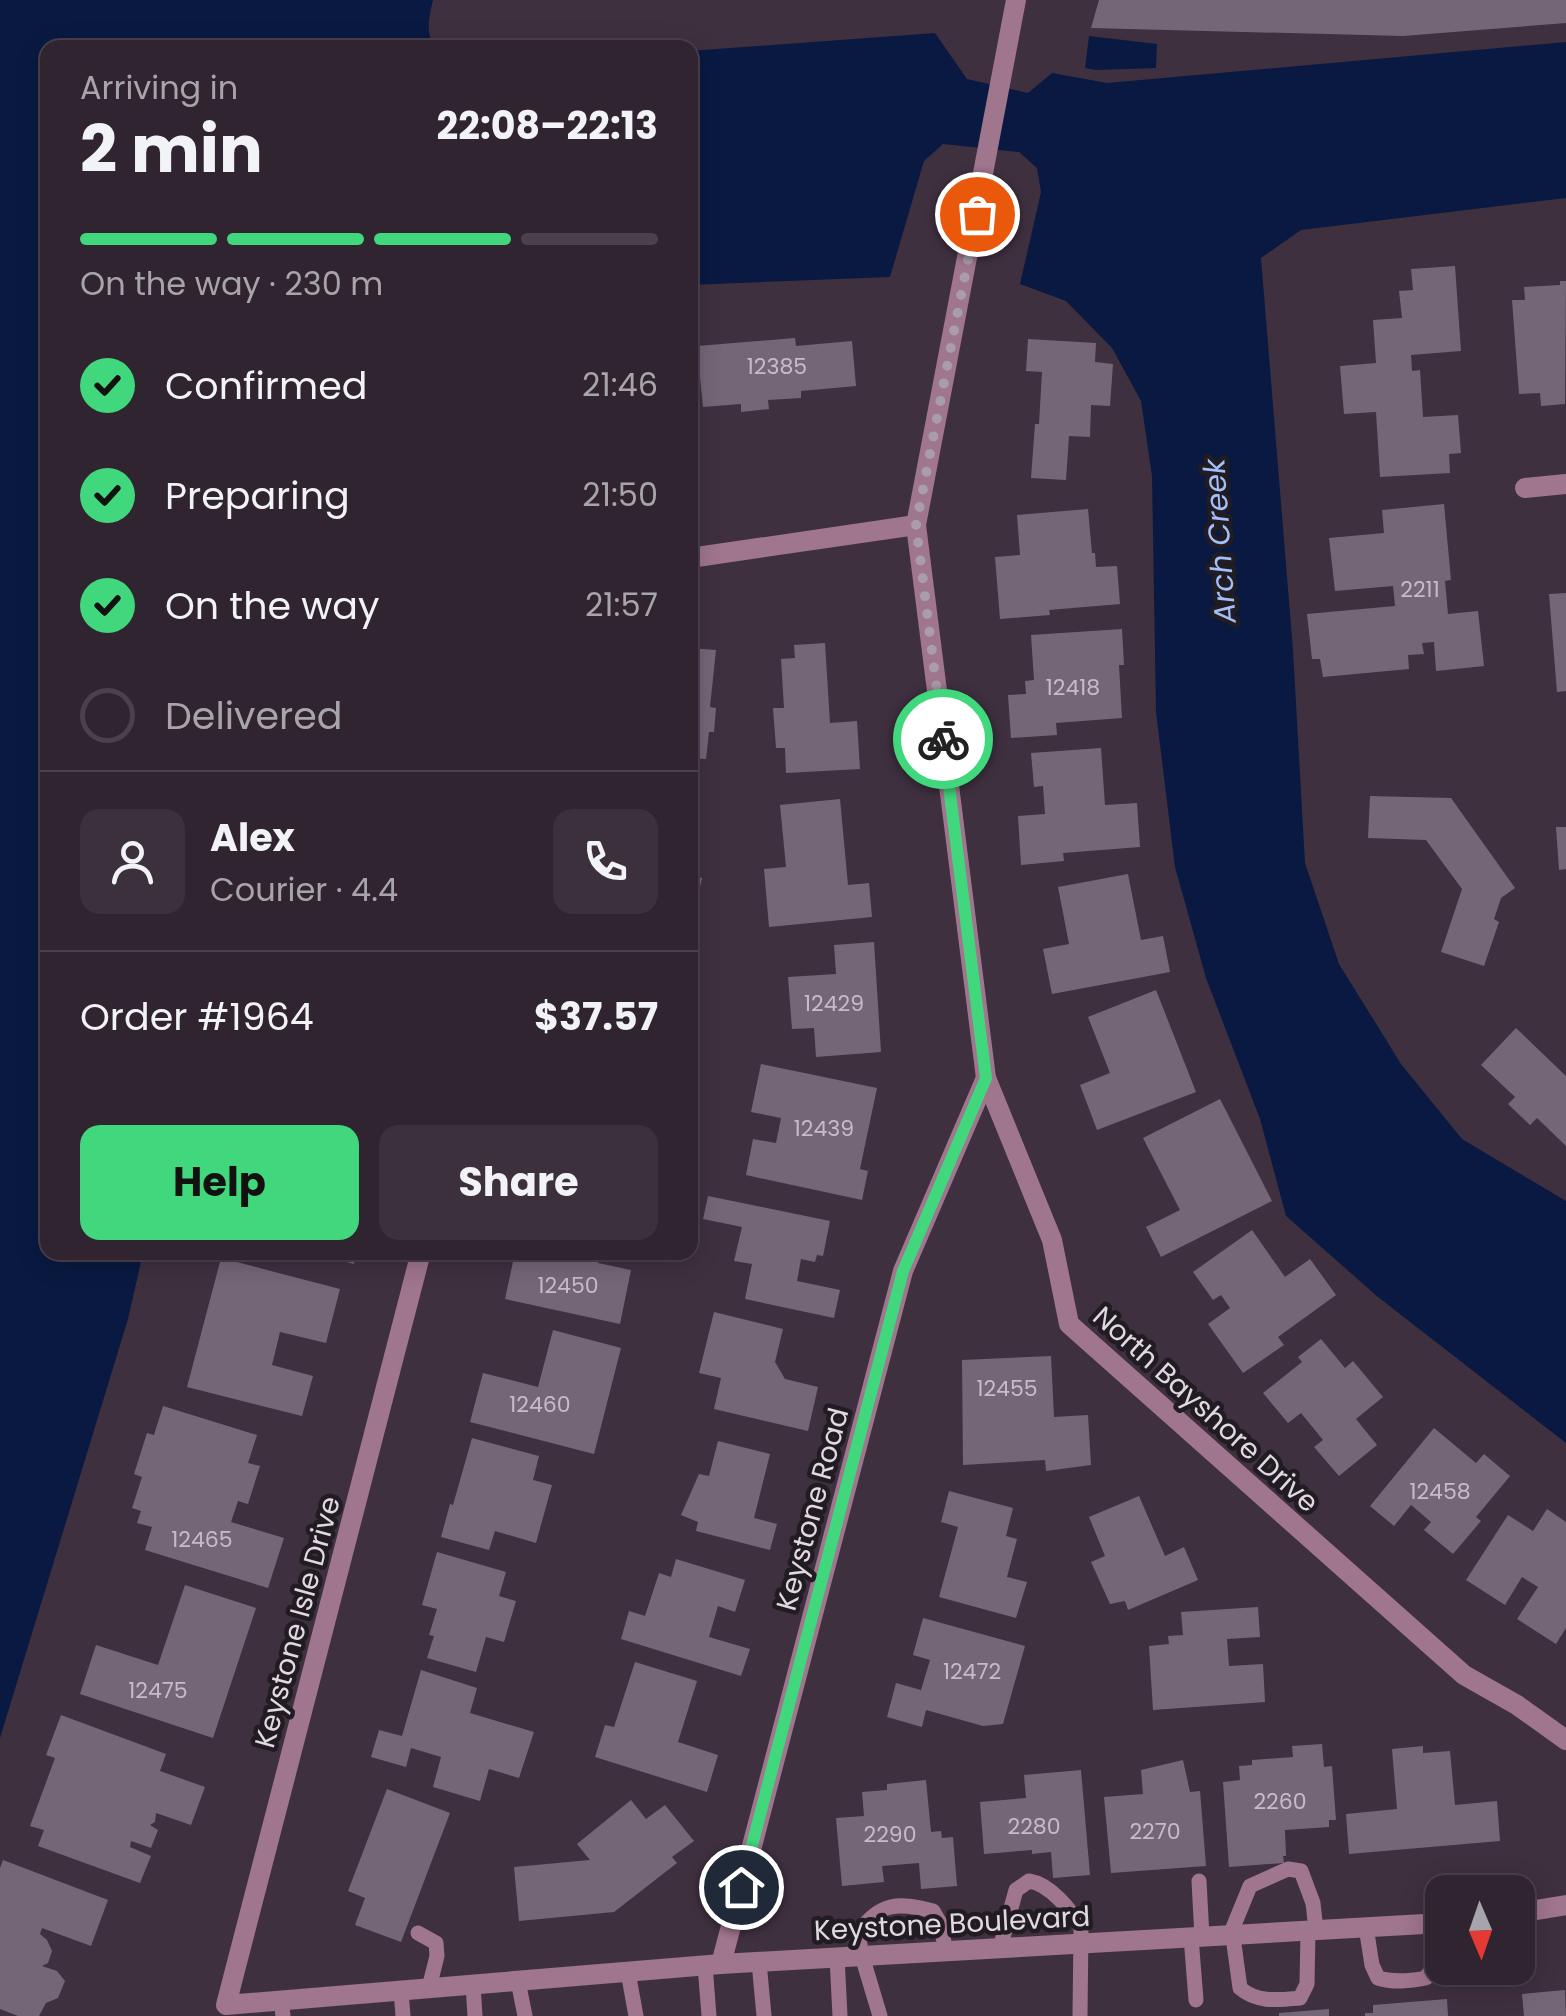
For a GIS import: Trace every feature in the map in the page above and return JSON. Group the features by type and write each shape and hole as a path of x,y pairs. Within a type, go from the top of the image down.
{"street":[{"name":"North Bayshore Drive","path":"1016,0 916,525 986,1078 1052,1240 1070,1324 1464,1675 1517,1705 1566,1740"},
{"path":"1525,488 1566,484"},
{"path":"698,557 916,525"},
{"name":"Keystone Road","path":"713,1964 903,1271 986,1078"},
{"name":"Keystone Isle Drive","path":"226,2005 419,1260"},
{"path":"1535,1910 1566,1905"},
{"name":"Keystone Boulevard","path":"226,2005 282,2008 401,1990 713,1964 1425,1924"}],"lane":[{"path":"1288,1869 1301,1871 1313,1903 1306,1984 1300,1998 1251,1998 1240,1988 1232,1935 1250,1886 1288,1869"},
{"path":"1000,1948 1016,1890 1029,1881 1042,1883 1080,1928 1080,2016"},
{"path":"1196,2000 1198,1881"},
{"path":"880,2016 858,1933 876,1912 894,1905 933,1911 940,1922 946,1951"},
{"path":"1366,1927 1378,1978 1425,1978"},
{"path":"418,1933 436,1943 438,1956 429,1988"},
{"path":"836,1958 840,2016"},
{"path":"760,1962 764,2016"},
{"path":"709,2016 713,1964"},
{"path":"628,1972 636,2016"},
{"path":"518,1981 525,2016"},
{"path":"474,1984 475,2016"},
{"path":"401,1990 403,2016"}],"water":[{"path":"0,0 433,0 429,19 432,40 40,40 40,1260 141,1260 128,1319 0,1738"},
{"name":"Arch Creek","path":"935,33 967,79 1028,93 1052,73 1107,83 1566,42 1566,198 1301,230 1261,258 1293,650 1305,863 1339,964 1401,1064 1462,1139 1566,1201 1566,1443 1378,1297 1286,1216 1260,1119 1206,978 1175,867 1156,712 1152,476 1141,401 1112,348 1066,301 1020,284 1041,192 1037,168 1019,152 943,144 924,161 890,277 698,285 698,50"},
{"path":"1089,36 1157,44 1156,68 1085,68"}],"building":[{"path":"1099,0 1566,0 1566,23 1403,36 1091,28"},
{"path":"1455,266 1461,351 1411,355 1412,371 1420,370 1423,417 1458,415 1461,453 1449,454 1450,473 1380,477 1376,412 1344,414 1340,366 1376,363 1373,320 1402,318 1399,291 1413,290 1411,269"},
{"path":"1560,281 1566,281 1565,404 1541,406 1540,393 1519,394 1512,300 1525,300 1524,287 1560,285"},
{"path":"795,338 796,346 852,341 856,386 801,391 801,398 768,400 769,409 741,412 741,404 703,407 698,346"},
{"path":"1028,339 1096,343 1095,362 1113,364 1110,406 1091,405 1090,437 1069,436 1066,480 1031,478 1042,372 1026,371"},
{"path":"1444,504 1451,580 1445,581 1448,614 1478,611 1484,666 1436,671 1434,642 1422,643 1424,654 1408,655 1409,669 1323,677 1320,659 1312,659 1307,614 1395,606 1393,586 1335,591 1329,538 1384,533 1382,510"},
{"path":"1088,509 1096,567 1117,566 1120,604 1000,619 995,557 1020,555 1017,515"},
{"path":"1566,593 1566,691 1557,692 1549,594"},
{"path":"1122,629 1122,718 1056,723 1057,735 1011,738 1008,695 1026,694 1025,681 1034,680 1031,635"},
{"path":"825,643 830,723 857,721 860,769 786,773 785,748 776,748 773,708 784,708 781,659 795,658 794,645"},
{"path":"698,649 716,650 710,707 716,708 714,732 709,732 706,759 698,758"},
{"path":"1101,748 1105,805 1137,803 1140,847 1063,853 1064,861 1021,865 1018,816 1045,814 1043,786 1034,787 1031,753"},
{"path":"1370,796 1451,798 1515,888 1501,898 1494,919 1499,922 1484,966 1441,952 1462,889 1426,840 1368,838"},
{"path":"840,799 848,885 869,883 872,917 769,927 764,869 786,867 780,805"},
{"path":"1556,827 1566,827 1566,869 1559,870"},
{"path":"1128,874 1141,940 1163,936 1170,972 1052,994 1043,949 1069,944 1058,887"},
{"path":"874,942 881,1052 816,1057 814,1028 792,1029 788,977 836,974 834,945"},
{"path":"1156,990 1196,1092 1097,1130 1080,1085 1110,1073 1088,1017"},
{"path":"1516,1028 1566,1076 1566,1146 1537,1118 1530,1125 1508,1104 1515,1097 1481,1065"},
{"path":"761,1064 877,1088 860,1169 868,1171 862,1200 746,1175 753,1139 776,1143 781,1118 751,1112"},
{"path":"1220,1099 1272,1201 1161,1257 1146,1227 1180,1210 1143,1138"},
{"path":"708,1196 830,1221 823,1256 817,1255 815,1262 801,1259 797,1281 840,1290 834,1318 745,1299 752,1264 734,1261 742,1227 703,1219"},
{"path":"1252,1230 1285,1277 1310,1259 1336,1295 1278,1337 1284,1345 1243,1373 1208,1324 1230,1308 1221,1295 1213,1300 1193,1272"},
{"path":"220,1260 340,1289 326,1343 280,1332 272,1365 313,1376 302,1416 187,1387"},
{"path":"513,1260 599,1260 598,1263 631,1270 620,1324 505,1299"},
{"path":"714,1312 783,1329 775,1362 785,1379 818,1387 808,1431 714,1409 721,1378 699,1373"},
{"path":"553,1330 621,1348 594,1454 470,1422 483,1373 538,1387"},
{"path":"1321,1339 1345,1368 1353,1361 1383,1397 1356,1419 1377,1445 1339,1476 1314,1447 1323,1440 1301,1413 1288,1423 1263,1393 1302,1362 1298,1357"},
{"path":"1051,1356 1054,1417 1088,1415 1091,1465 1046,1471 1045,1460 963,1465 962,1360"},
{"path":"163,1406 257,1435 248,1463 260,1466 248,1504 238,1501 231,1522 284,1538 268,1588 145,1550 152,1527 137,1523 141,1511 132,1508 142,1477 134,1474 147,1433 154,1435"},
{"path":"1434,1428 1476,1463 1484,1454 1510,1476 1476,1517 1481,1521 1453,1554 1424,1530 1431,1522 1411,1505 1394,1526 1370,1506"},
{"path":"472,1438 539,1456 533,1480 552,1485 536,1543 495,1531 489,1550 441,1537"},
{"path":"718,1441 770,1454 754,1518 777,1524 770,1550 696,1531 698,1522 681,1515 699,1474 709,1476"},
{"path":"949,1491 1013,1508 1006,1536 1017,1539 1007,1577 1027,1582 1016,1618 939,1597 958,1527 941,1522"},
{"path":"1139,1496 1165,1556 1184,1547 1198,1580 1128,1610 1125,1601 1110,1604 1091,1562 1105,1556 1089,1517"},
{"path":"1547,1509 1566,1522 1566,1628 1556,1644 1517,1619 1538,1587 1522,1577 1505,1605 1466,1580 1508,1515 1533,1531"},
{"path":"437,1552 506,1572 499,1596 516,1601 504,1642 486,1637 476,1672 427,1658 437,1609 422,1605"},
{"path":"676,1559 745,1580 735,1612 718,1606 709,1637 750,1649 741,1676 621,1639 629,1611 645,1616 659,1573 671,1577"},
{"path":"185,1585 256,1608 213,1738 80,1694 96,1645 158,1665"},
{"path":"1258,1607 1260,1637 1227,1639 1229,1666 1263,1664 1265,1702 1153,1710 1149,1646 1169,1644 1168,1636 1183,1635 1181,1612"},
{"path":"923,1618 1025,1646 1003,1724 983,1726 926,1710 922,1727 887,1717 896,1683 921,1690 930,1660 913,1655"},
{"path":"635,1662 697,1681 678,1742 718,1755 707,1792 595,1757 605,1725 614,1727"},
{"path":"421,1670 477,1688 470,1713 534,1732 519,1778 489,1769 480,1801 433,1787 441,1757 411,1748 406,1767 371,1757 379,1730 402,1736"},
{"path":"61,1715 166,1754 160,1771 205,1787 191,1825 156,1813 155,1822 150,1825 158,1830 151,1848 131,1841 130,1847 151,1856 140,1883 38,1846 44,1830 30,1826 55,1758 46,1755"},
{"path":"1322,1744 1324,1767 1332,1766 1336,1820 1329,1820 1329,1827 1285,1830 1284,1863 1229,1867 1223,1782 1240,1780 1239,1766 1252,1765 1252,1760 1293,1757 1292,1746"},
{"path":"1423,1746 1423,1753 1450,1751 1455,1805 1497,1801 1500,1841 1349,1854 1346,1814 1397,1809 1392,1749"},
{"path":"1183,1760 1190,1792 1200,1791 1206,1866 1111,1873 1104,1797 1143,1794 1141,1770"},
{"path":"1081,1770 1090,1875 1053,1878 1051,1852 984,1854 980,1802 1026,1798 1024,1775"},
{"path":"926,1780 931,1832 941,1831 942,1838 953,1837 957,1886 921,1889 919,1863 882,1866 884,1882 842,1886 836,1818 864,1816 862,1792 887,1790 887,1784"},
{"path":"387,1789 450,1813 401,1942 355,1925 365,1898 348,1891"},
{"path":"631,1800 646,1819 665,1805 694,1841 672,1857 677,1863 614,1912 519,1921 514,1867 590,1860 577,1844"},
{"path":"3,1860 108,1900 91,1946 42,1928 40,1934 52,1951 48,1963 42,1966 57,1971 65,1981 58,1998 46,2003 39,2016 18,2016 0,2009"},
{"path":"1565,1990 1566,2016 1524,2016 1522,1994"},
{"path":"1447,1999 1448,2016 1365,2016 1373,2013 1373,2005"},
{"path":"1329,2009 1329,2016 1279,2016 1279,2013"}],"way so far":[{"path":"943,739 916,525 977,214"}],"route":[{"path":"741,1887 903,1271 986,1078 943,739"}]}
